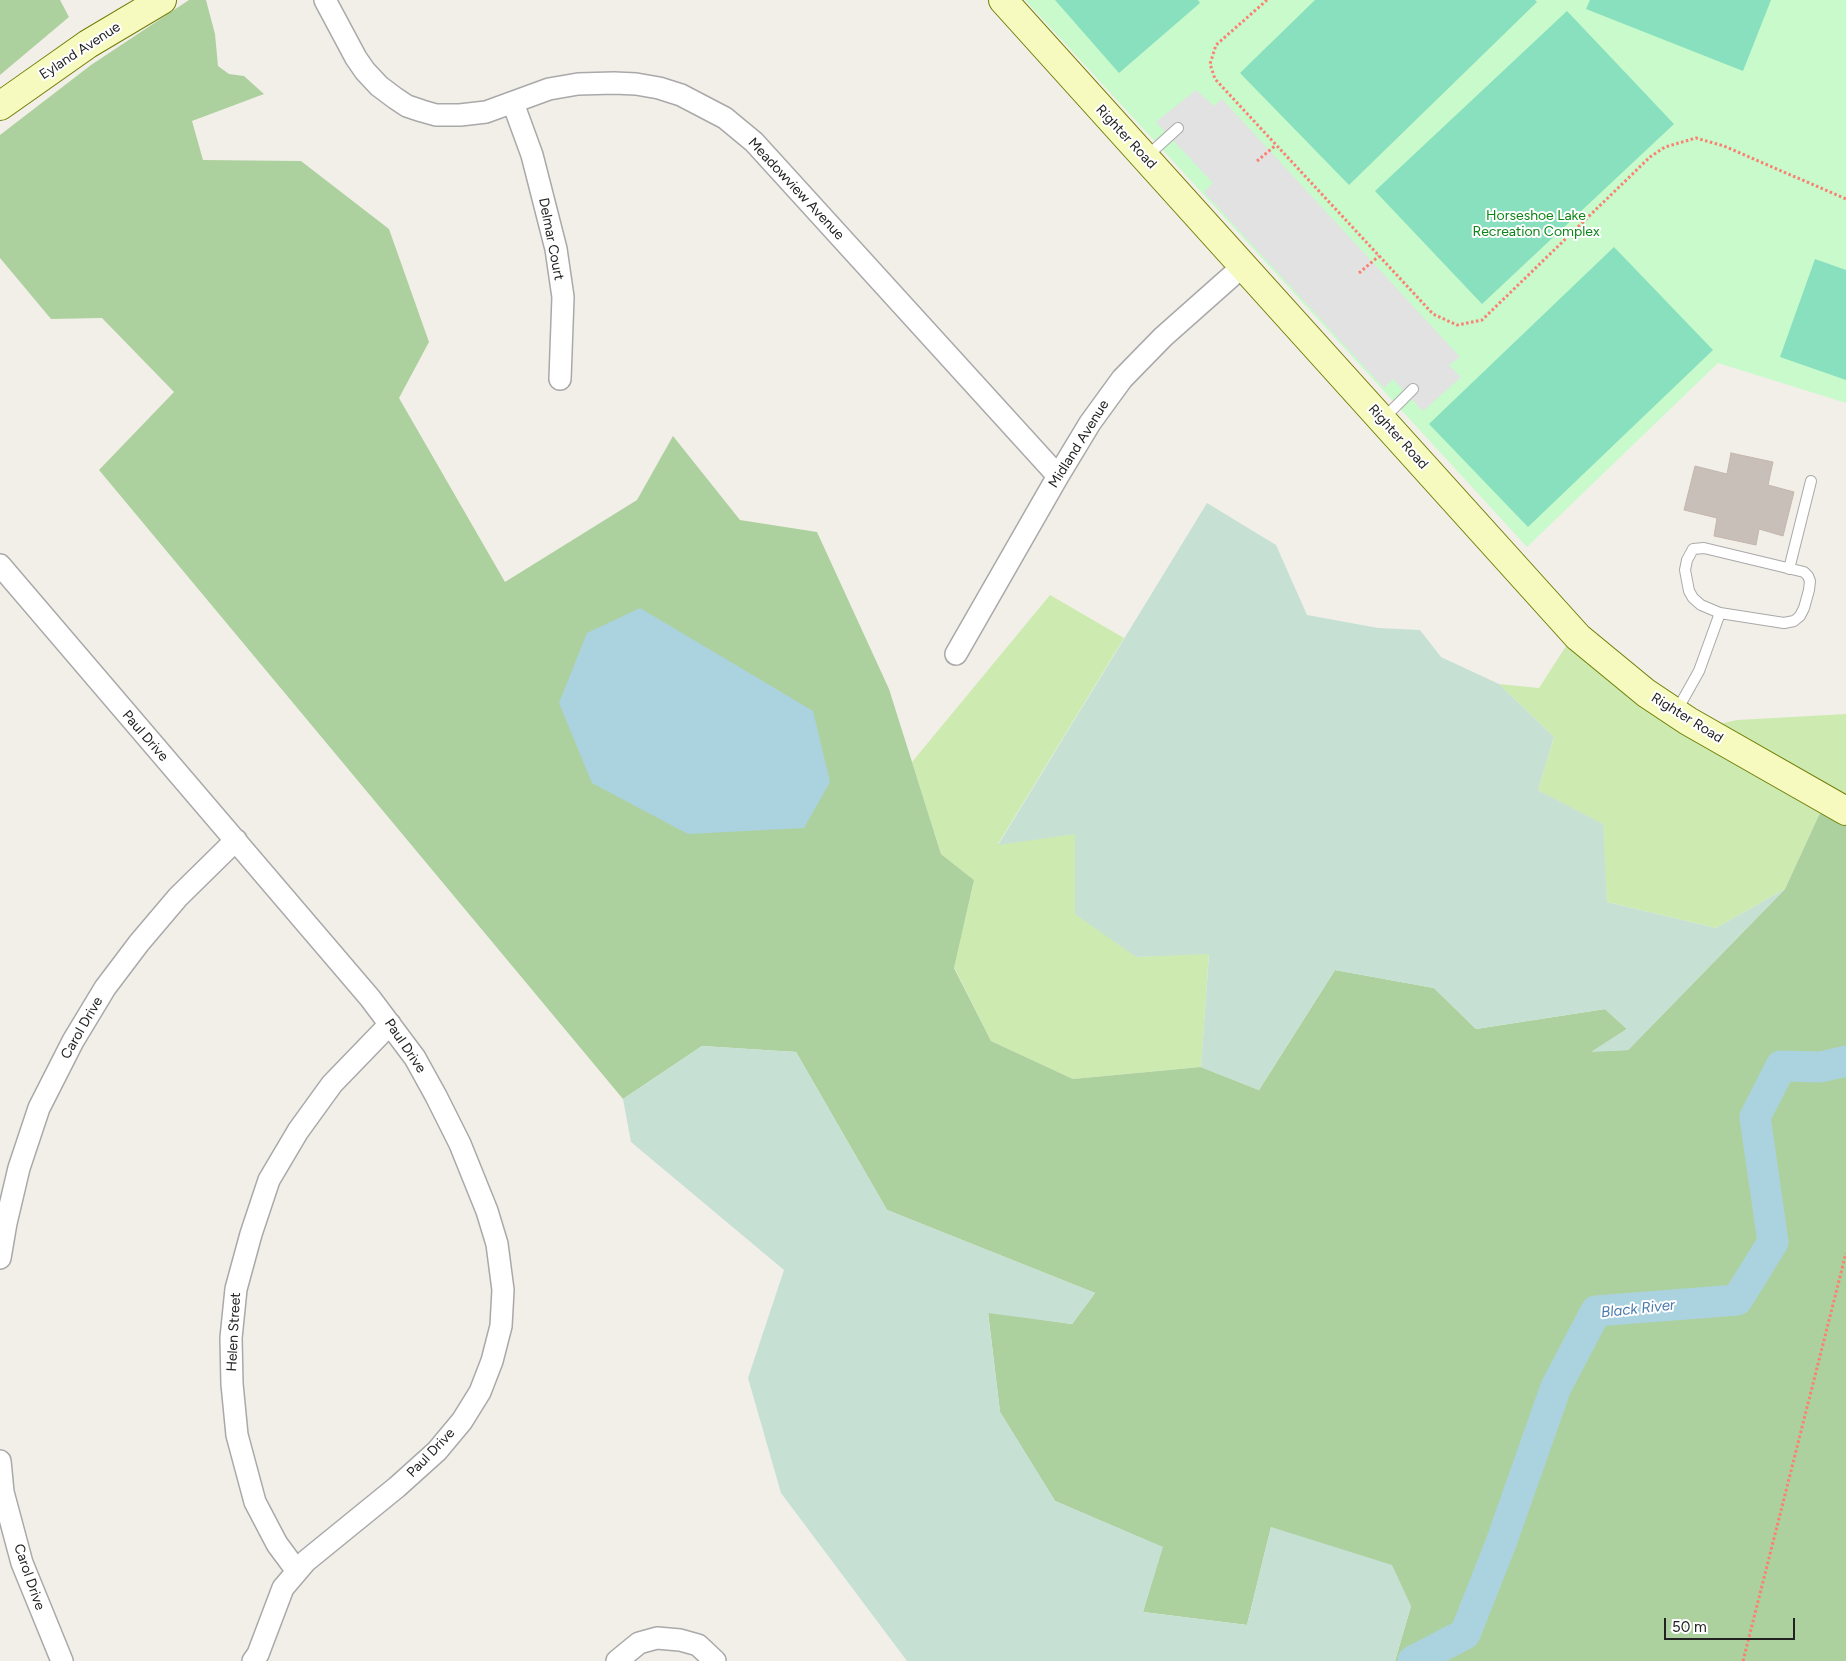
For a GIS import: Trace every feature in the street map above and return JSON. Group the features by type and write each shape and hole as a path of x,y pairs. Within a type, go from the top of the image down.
{"street":[{"name":"Eyland Avenue","path":"0,106 88,44 162,0"},
{"name":"Meadowview Avenue","path":"325,0 356,58 379,86 407,106 436,115 460,116 486,112 549,89 578,84 614,83 636,84 681,95 725,118 754,142 1058,476"},
{"name":"Righter Road","path":"1003,0 1578,637 1625,676 1676,713 1846,810"},
{"name":"Delmar Court","path":"513,103 532,154 556,249 562,297 560,378"},
{"name":"Midland Avenue","path":"956,654 1058,476 1090,423 1122,379 1163,337 1243,266"},
{"name":"Paul Drive","path":"0,566 370,998 415,1058 460,1144 487,1211 497,1244 503,1290 501,1326 492,1361 480,1392 462,1421 437,1451 397,1487 306,1561 297,1571"},
{"name":"Carol Drive","path":"0,1258 19,1168 40,1108 73,1041 105,988 138,943 178,897 236,840"},
{"name":"Helen Street","path":"297,1571 277,1544 255,1502 237,1435 232,1384 231,1338 236,1289 251,1234 269,1180 298,1131 332,1084 390,1024"},
{"name":"Carol Drive","path":"0,1461 3,1492 22,1563 62,1661"},
{"path":"253,1661 258,1654 283,1588 297,1571"},
{"path":"617,1661 639,1643 656,1638 680,1640 698,1645 714,1661"}],"lane":[{"path":"1146,157 1178,128"},
{"path":"1382,420 1413,389"},
{"path":"1789,569 1811,481"},
{"path":"1704,548 1804,572 1810,581 1804,608 1800,616 1794,621 1784,623 1720,613 1701,604 1693,598 1689,591 1685,570 1686,560 1693,549 1704,548"},
{"path":"1676,713 1699,671 1720,613"}],"path":[{"path":"1267,0 1216,45 1210,64 1215,79 1433,314 1457,325 1482,320 1650,157 1665,147 1696,138 1724,146 1846,199"},
{"path":"1257,161 1276,145"},
{"path":"1359,273 1379,256"},
{"path":"1743,1661 1846,1254"}],"green space":[{"path":"0,0 60,0 69,17 0,75"},
{"path":"189,0 206,0 215,34 218,66 229,74 244,76 264,94 192,121 203,160 301,161 389,229 429,342 399,398 505,582 637,500 673,436 740,520 817,532 889,689 941,854 974,880 954,968 991,1041 1073,1079 1201,1067 1259,1090 1335,970 1434,988 1476,1029 1605,1009 1627,1029 1593,1051 1628,1050 1785,889 1819,815 1846,794 1846,1661 1395,1661 1411,1606 1271,1527 1247,1625 1143,1612 1162,1547 1055,1501 1000,1412 988,1312 1072,1324 1095,1293 887,1210 796,1052 702,1046 623,1099 99,470 174,392 102,318 51,319 0,258 0,135 91,65"},
{"name":"Horseshoe Lake Recreation Complex","path":"1025,0 1846,0 1846,403 1718,363 1527,547"},
{"path":"1055,0 1198,0 1200,3 1119,73"},
{"path":"1315,0 1535,0 1537,2 1349,185 1240,73"},
{"path":"1590,0 1771,0 1743,71 1586,9"},
{"path":"1567,11 1674,124 1482,304 1375,191"},
{"path":"1614,247 1713,350 1528,527 1429,424"},
{"path":"1815,259 1846,270 1846,380 1780,357"},
{"path":"1207,503 1276,545 1307,615 1378,628 1420,630 1441,657 1499,684 1554,737 1538,790 1603,824 1607,902 1716,928 1785,889 1628,1050 1591,1052 1627,1029 1605,1009 1476,1029 1434,988 1335,970 1259,1090 1201,1067 1209,954 1136,957 1075,914 1075,834 998,845"},
{"path":"1050,595 1124,638 998,844 1075,833 1136,957 1209,953 1201,1067 1073,1079 991,1041 954,967 974,880 941,854 912,762"},
{"path":"1566,646 1693,730 1737,720 1846,714 1846,794 1819,815 1785,889 1716,928 1607,902 1602,824 1538,790 1554,737 1499,684 1539,688"},
{"path":"702,1046 796,1052 887,1210 1095,1293 1072,1324 988,1313 1000,1412 1055,1501 1163,1547 1143,1612 1247,1625 1271,1527 1392,1565 1411,1606 1395,1661 907,1661 781,1493 748,1378 784,1270 631,1142 623,1099"}],"shaded area":[{"path":"1196,90 1214,106 1222,99 1460,357 1449,365 1461,377 1423,411 1393,379 1384,388 1204,192 1213,183 1156,122"}],"water":[{"path":"640,608 813,711 830,782 804,828 688,834 592,783 559,703 587,633"}],"building":[{"path":"1731,453 1773,462 1768,485 1794,492 1783,536 1759,529 1756,545 1714,536 1717,518 1684,510 1695,466 1727,474"}],"waterway":[{"name":"Black River","path":"1413,1661 1465,1634 1501,1543 1556,1387 1596,1311 1737,1300 1773,1242 1755,1117 1781,1066 1821,1067 1846,1061"}]}
